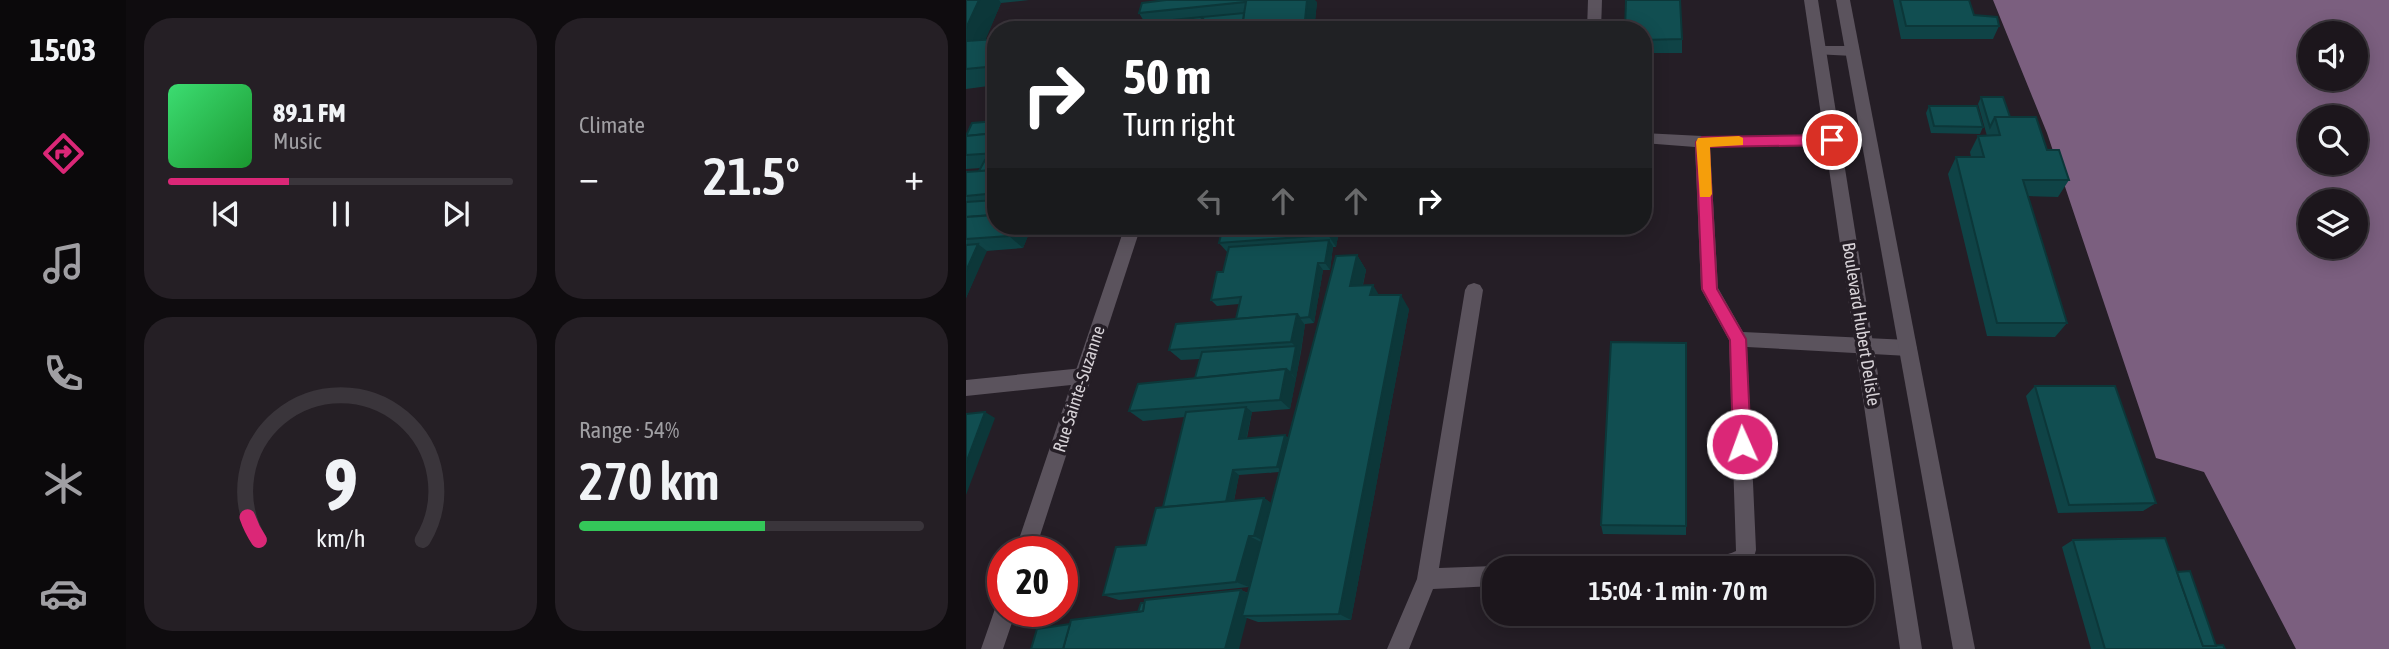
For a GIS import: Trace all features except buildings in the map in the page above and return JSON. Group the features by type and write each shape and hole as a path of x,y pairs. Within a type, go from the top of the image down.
{"main road":[{"path":"1594,21 1595,0"},
{"name":"Boulevard Hubert Delisle","path":"1811,0 1911,649"},
{"path":"1843,0 1964,649"},
{"path":"1819,51 1853,51"},
{"path":"1652,139 1702,142 1832,140"},
{"path":"1702,142 1710,289 1738,339 1745,556"},
{"name":"Rue Sainte-Suzanne","path":"1030,536 1130,235"},
{"path":"1398,649 1427,579 1474,290"},
{"path":"1738,339 1908,348"},
{"path":"966,388 1083,376"},
{"path":"1427,579 1482,577"},
{"path":"992,649 1000,627"}],"shaded area":[{"path":"1993,0 2389,0 2389,649 2296,649 2204,472 2156,458 2047,133"}],"slow traffic":[{"path":"1705,194 1702,142 1739,141"}],"route":[{"path":"1742,444 1738,339 1710,289 1702,142 1832,140"}]}
